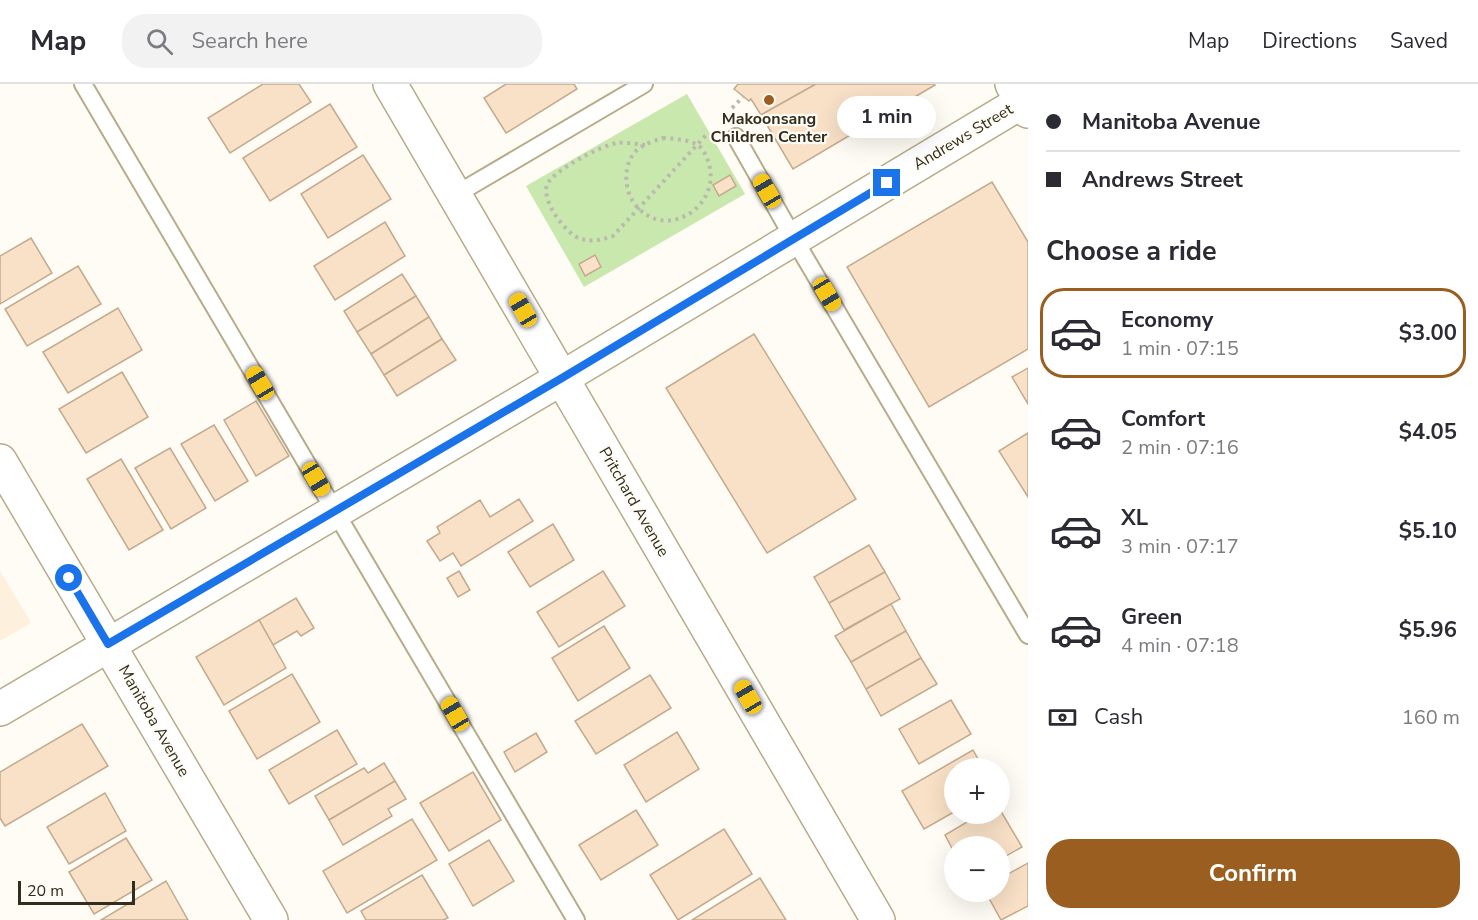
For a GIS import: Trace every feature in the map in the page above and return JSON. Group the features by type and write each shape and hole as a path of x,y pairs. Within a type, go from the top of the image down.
{"street":[{"name":"Pritchard Avenue","path":"390,84 878,920"},
{"name":"Andrews Street","path":"0,709 562,378 1023,99"},
{"name":"Manitoba Avenue","path":"0,461 271,920"}],"lane":[{"path":"83,84 576,920"},
{"path":"455,195 644,84"},
{"path":"736,137 1028,635"}],"path":[{"path":"729,111 744,96"},
{"path":"645,144 634,153 628,165 626,178 629,196 639,210 658,220 672,222 689,215 703,201 708,190 711,171 704,151 698,145 685,140 663,138 645,144 616,143 593,152 550,178 545,188 549,203 561,224 578,238 595,242 613,236 639,210 698,145 714,125"}],"shaded area":[{"path":"0,571 31,623 0,641"}],"green space":[{"path":"687,94 745,194 584,287 526,186"}],"building":[{"path":"263,84 299,84 311,102 230,153 208,118"},
{"path":"506,84 574,84 577,89 506,133 484,98"},
{"name":"Makoonsang Children Center","path":"738,84 816,84 761,115 751,99 749,101 734,89"},
{"path":"816,84 935,85 793,169 761,115"},
{"path":"330,104 357,147 270,201 243,158"},
{"path":"363,155 391,199 328,238 301,194"},
{"path":"730,175 736,186 719,196 713,185"},
{"path":"992,182 1028,242 1028,349 929,407 847,267"},
{"path":"385,222 405,256 335,300 314,266"},
{"path":"31,238 52,273 0,304 0,256"},
{"path":"595,255 601,267 585,276 579,264"},
{"path":"78,266 101,304 27,346 5,309"},
{"path":"402,274 416,296 357,332 344,311"},
{"path":"416,296 429,317 371,354 357,332"},
{"path":"118,308 142,350 68,393 43,352"},
{"path":"429,317 442,339 384,375 371,354"},
{"path":"754,334 856,499 767,553 666,388"},
{"path":"442,339 456,360 397,396 384,375"},
{"path":"1028,368 1028,404 1012,377"},
{"path":"122,372 148,417 86,453 59,409"},
{"path":"256,401 289,456 256,476 224,420"},
{"path":"214,425 248,481 215,501 181,444"},
{"path":"1028,433 1028,497 999,451"},
{"path":"170,448 206,508 171,529 135,468"},
{"path":"121,459 163,530 129,550 87,479"},
{"path":"519,499 533,521 461,566 453,553 440,561 427,541 440,533 437,527 480,500 490,517"},
{"path":"553,524 574,560 530,587 508,552"},
{"path":"869,545 885,572 829,603 814,577"},
{"path":"459,571 470,590 458,597 447,578"},
{"path":"603,571 625,606 559,647 537,612"},
{"path":"885,572 900,599 844,630 829,603"},
{"path":"296,598 314,628 301,636 297,631 273,645 259,620"},
{"path":"891,604 906,631 851,662 835,636"},
{"path":"259,620 286,668 224,705 196,657"},
{"path":"604,626 630,668 578,701 552,658"},
{"path":"906,631 921,658 866,689 851,662"},
{"path":"921,658 937,684 881,716 866,689"},
{"path":"292,674 320,722 257,759 229,711"},
{"path":"650,675 671,708 596,754 575,721"},
{"path":"951,700 971,734 919,764 899,729"},
{"path":"82,724 108,766 5,826 0,818 0,772"},
{"path":"337,730 357,764 289,804 269,770"},
{"path":"677,732 699,769 646,802 624,765"},
{"path":"536,733 547,752 515,772 504,752"},
{"path":"973,750 977,758 959,758"},
{"path":"384,763 395,781 329,820 315,796 364,768 368,773"},
{"path":"944,767 944,818 924,829 902,791"},
{"path":"473,772 501,820 449,851 420,803"},
{"path":"395,781 406,799 388,809 392,816 343,845 329,820"},
{"path":"105,793 126,831 69,864 47,827"},
{"path":"636,810 658,845 601,880 579,845"},
{"path":"412,819 437,860 347,913 323,871"},
{"path":"964,824 1008,824 1022,847 1010,854 1010,836 945,835"},
{"path":"724,829 752,874 678,920 650,875"},
{"path":"126,838 152,880 94,914 69,872"},
{"path":"489,840 514,881 473,906 449,864"},
{"path":"1028,863 1028,906 1001,920 991,902 1010,902 1010,873"},
{"path":"422,875 448,918 443,920 366,920 361,911"},
{"path":"760,878 786,920 692,920"},
{"path":"166,881 188,920 101,920"}],"place":[{"name":"Makoonsang Children Center","path":"769,100"}],"route":[{"path":"69,578 108,644 562,378 887,183"}]}
